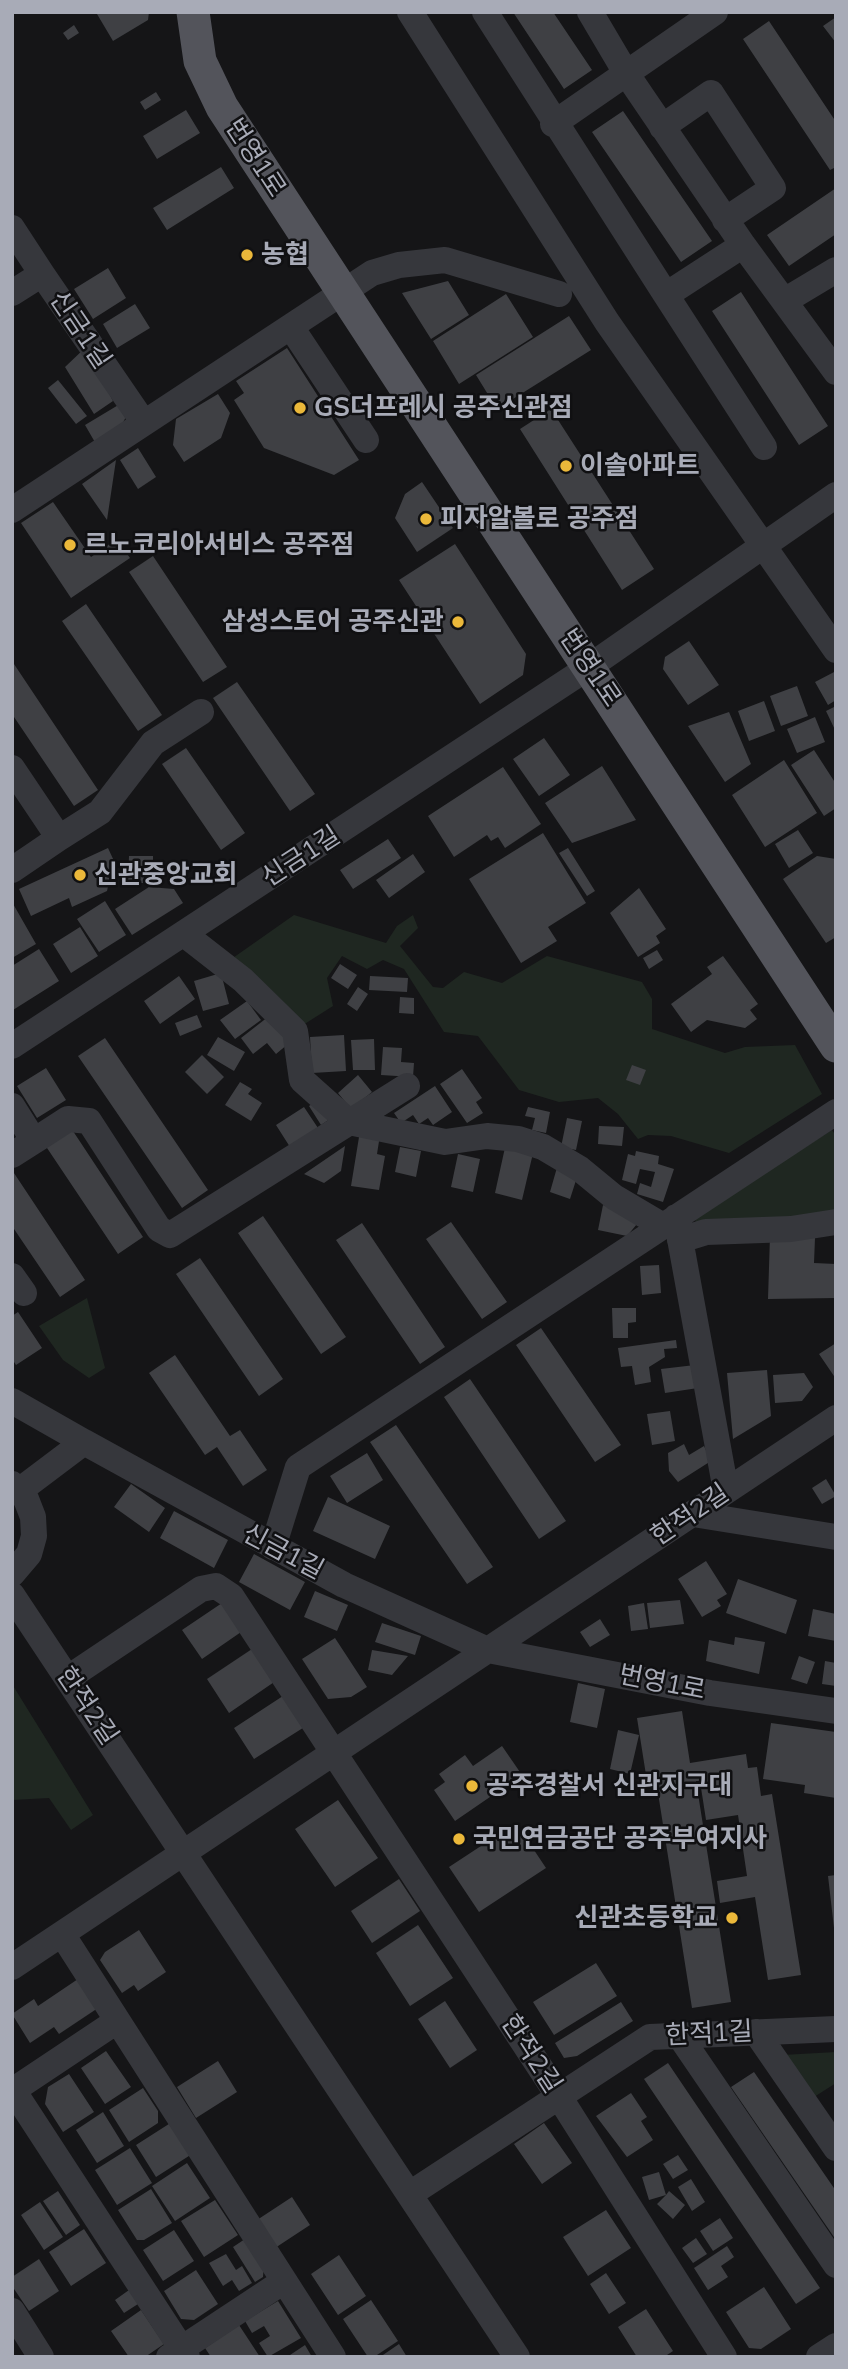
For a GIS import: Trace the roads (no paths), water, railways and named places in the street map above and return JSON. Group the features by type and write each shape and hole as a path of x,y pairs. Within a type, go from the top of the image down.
{"main road":[{"name":"번영1로","path":"193,12 200,61 222,107 836,1046"}],"street":[{"path":"410,12 607,322 761,547 836,650"},
{"path":"485,12 554,124 764,447"},
{"path":"590,12 626,74 725,220 836,372"},
{"path":"554,124 715,12"},
{"path":"663,127 711,93 773,188 725,220"},
{"name":"신금1길","path":"12,228 22,282 144,423"},
{"path":"666,295 743,246"},
{"path":"12,510 372,272 399,265 445,260 559,294"},
{"path":"786,300 836,270"},
{"path":"290,327 366,440"},
{"name":"신금1길","path":"12,1046 589,667 836,495"},
{"path":"12,870 100,813 153,743 201,712"},
{"path":"12,768 59,838"},
{"path":"184,934 243,980 295,1031 302,1080 349,1122 445,1142 487,1136 518,1139 543,1147 580,1169 614,1197 673,1228 706,1232 791,1229 836,1222"},
{"path":"12,1106 23,1148 68,1118 89,1121 159,1229 170,1235 407,1086"},
{"path":"273,1546 298,1466 511,1326 673,1228 836,1112"},
{"path":"673,1228 726,1491"},
{"name":"신금1길","path":"12,1401 273,1546 411,1618 488,1650"},
{"name":"한적2길","path":"12,1967 836,1418"},
{"path":"12,1574 29,1554 34,1536 33,1517 16,1488 84,1443"},
{"path":"693,1514 836,1537"},
{"name":"한적2길","path":"68,1678 201,1589 216,1586 232,1596 558,2095 724,2357"},
{"name":"한적2길","path":"12,1595 517,2357"},
{"name":"번영1로","path":"488,1650 710,1693 836,1711"},
{"path":"62,1934 332,2357"},
{"path":"117,2021 13,2090 179,2354 284,2281"},
{"name":"한적1길","path":"410,2194 650,2037 836,2029"},
{"path":"756,2032 836,2148"},
{"path":"680,2035 836,2264"},
{"path":"12,2311 41,2357"},
{"path":"819,2357 836,2346"}],"place":[{"name":"농협","path":"247,255"},
{"name":"GS더프레시 공주신관점","path":"300,408"},
{"name":"이솔아파트","path":"566,466"},
{"name":"피자알볼로 공주점","path":"426,519"},
{"name":"르노코리아서비스 공주점","path":"70,545"},
{"name":"삼성스토어 공주신관","path":"458,622"},
{"name":"신관중앙교회","path":"80,875"},
{"name":"공주경찰서 신관지구대","path":"472,1786"},
{"name":"국민연금공단 공주부여지사","path":"459,1839"},
{"name":"신관초등학교","path":"732,1918"}]}
